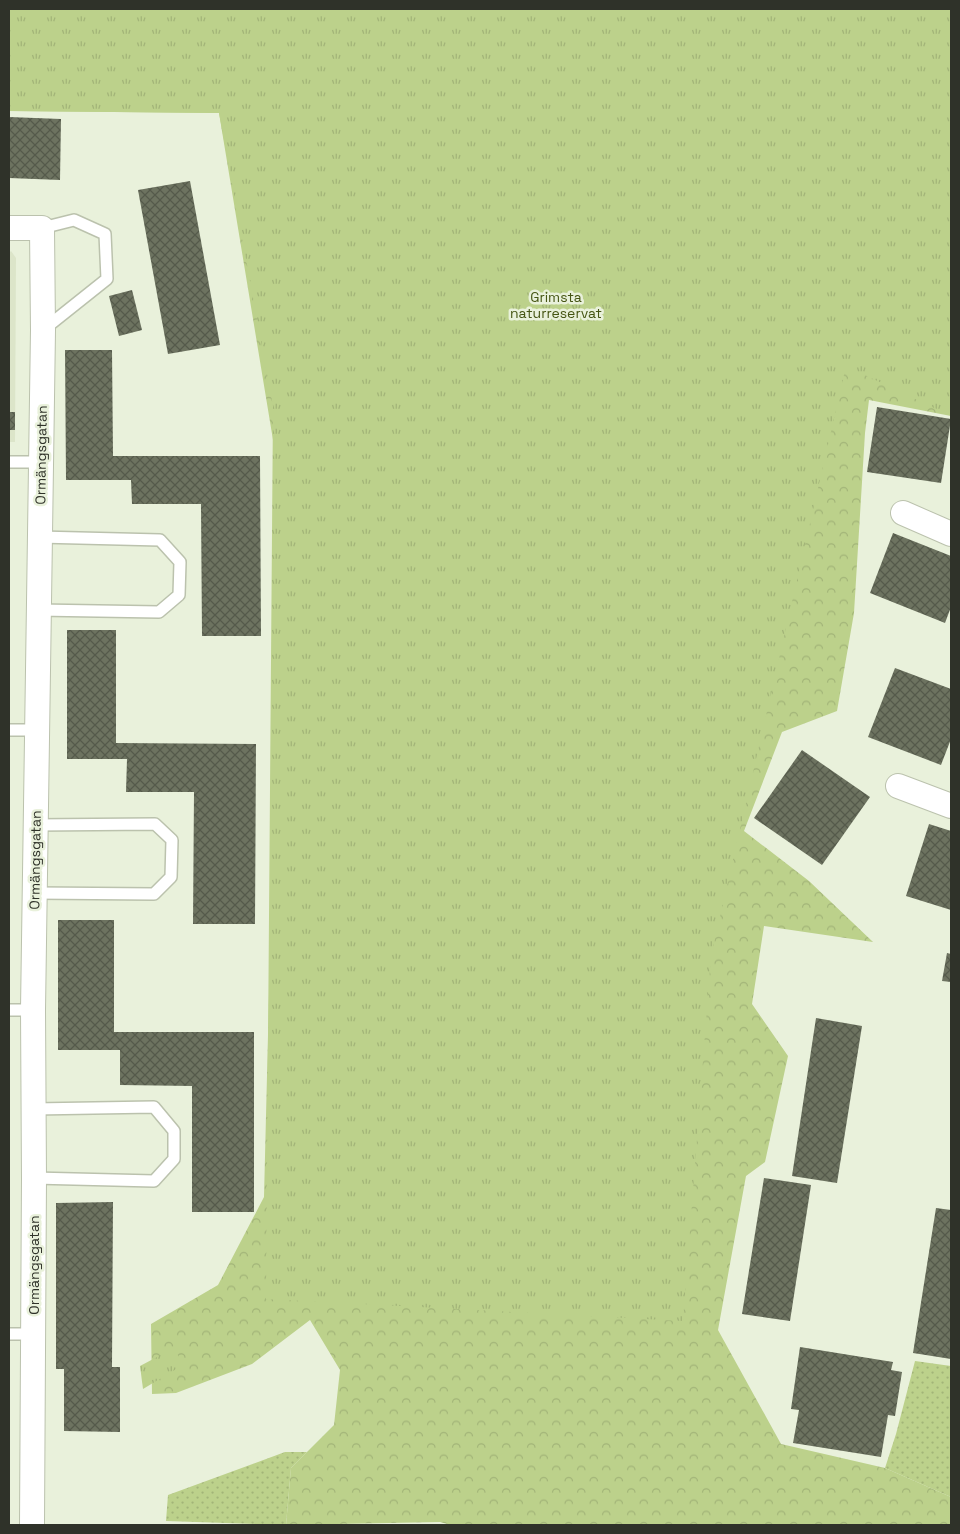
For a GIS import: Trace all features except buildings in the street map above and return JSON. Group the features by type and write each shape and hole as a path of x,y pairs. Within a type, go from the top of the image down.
{"street":[{"path":"9,228 42,228"},
{"name":"Ormängsgatan","path":"32,1525 34,1109 32,1010 43,330 42,228"},
{"path":"903,513 951,534"},
{"path":"898,786 951,806"}],"lane":[{"path":"42,228 74,220 105,234 107,279 43,330"},
{"path":"9,462 40,462"},
{"path":"38,610 159,612 179,594 180,562 160,540 40,537"},
{"path":"9,730 36,730"},
{"path":"34,893 154,894 171,877 172,840 155,824 35,825"},
{"path":"9,1010 32,1010"},
{"path":"34,1109 154,1108 174,1131 174,1160 154,1181 34,1178"},
{"path":"9,1334 34,1334"}],"shaded area":[{"path":"11,251 16,258 15,442 9,442 9,253"}],"green space":[{"name":"Grimsta naturreservat","path":"9,9 429,9 951,416 869,400 865,433 854,613 837,711 782,732 744,831 809,881 873,942 764,926 752,1004 788,1056 765,1162 746,1176 718,1330 781,1444 885,1468 951,1497 951,1525 451,1525 440,1522 286,1525 291,1468 334,1425 340,1370 310,1320 252,1364 176,1393 152,1394 151,1324 218,1285 264,1197 275,751 274,446 219,113 9,111"},
{"name":"Grimsta naturreservat","path":"9,9 951,9 951,416 846,366 711,956 683,1321 266,1299 273,406 219,113 9,111"},
{"path":"174,1348 183,1365 143,1389 140,1366"},
{"path":"915,1361 951,1366 951,1497 885,1468"},
{"path":"285,1452 307,1452 291,1468 286,1525 166,1521 168,1495"}]}
